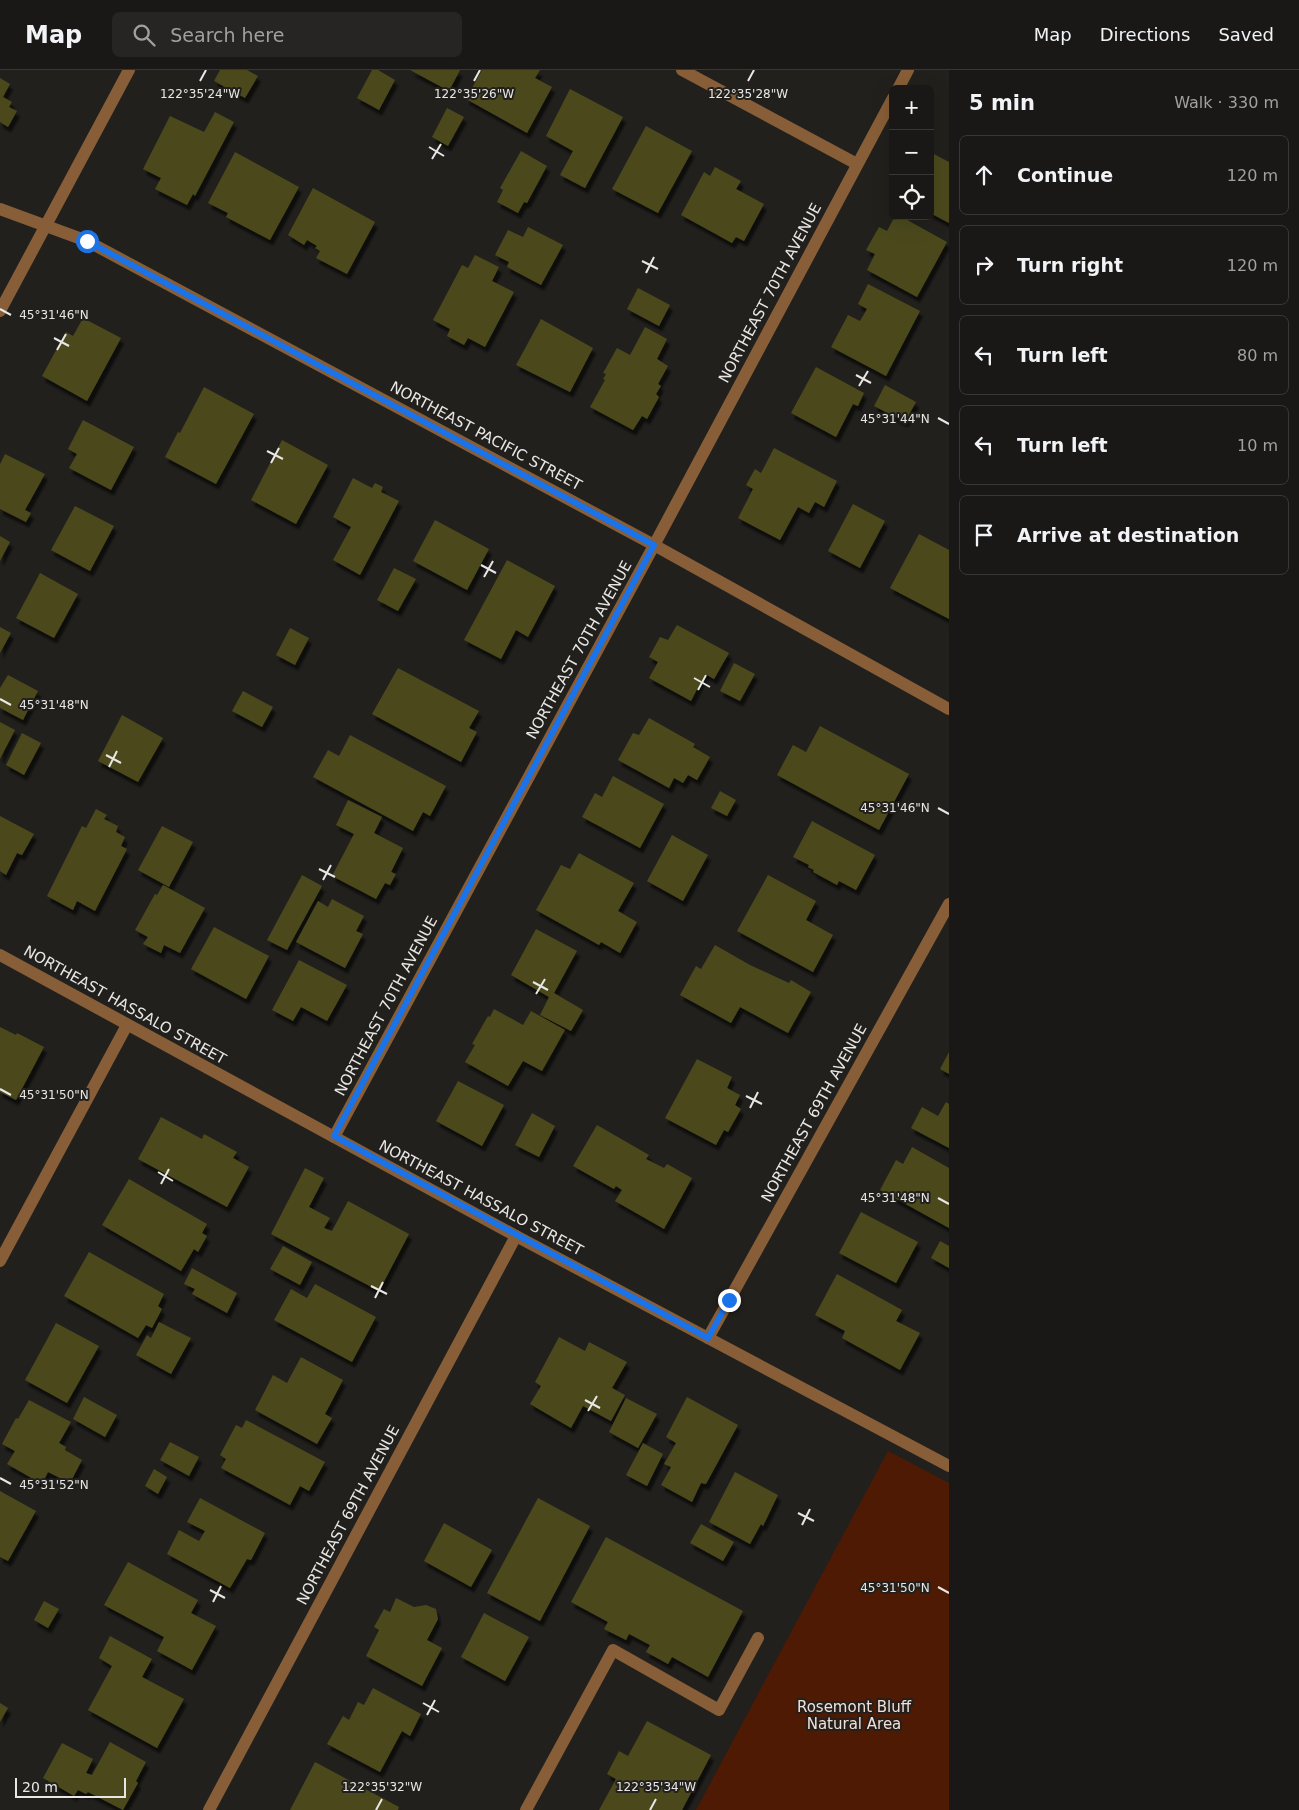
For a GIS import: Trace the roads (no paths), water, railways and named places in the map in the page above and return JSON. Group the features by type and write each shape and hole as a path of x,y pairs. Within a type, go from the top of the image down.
{"street":[{"path":"0,311 129,70"},
{"path":"682,70 857,164"},
{"path":"900,85 908,70"},
{"name":"NORTHEAST 70TH AVENUE","path":"334,1136 654,545 889,105"},
{"name":"NORTHEAST PACIFIC STREET","path":"0,209 87,241 654,545 949,708"},
{"name":"NORTHEAST 69TH AVENUE","path":"708,1338 949,904"},
{"name":"NORTHEAST HASSALO STREET","path":"0,956 516,1236 949,1466"},
{"path":"0,1262 127,1024"},
{"name":"NORTHEAST 69TH AVENUE","path":"209,1810 516,1236"},
{"path":"526,1810 612,1650 719,1710 758,1638"}],"park label":[{"name":"Rosemont Bluff Natural Area","path":"854,1716"}]}
